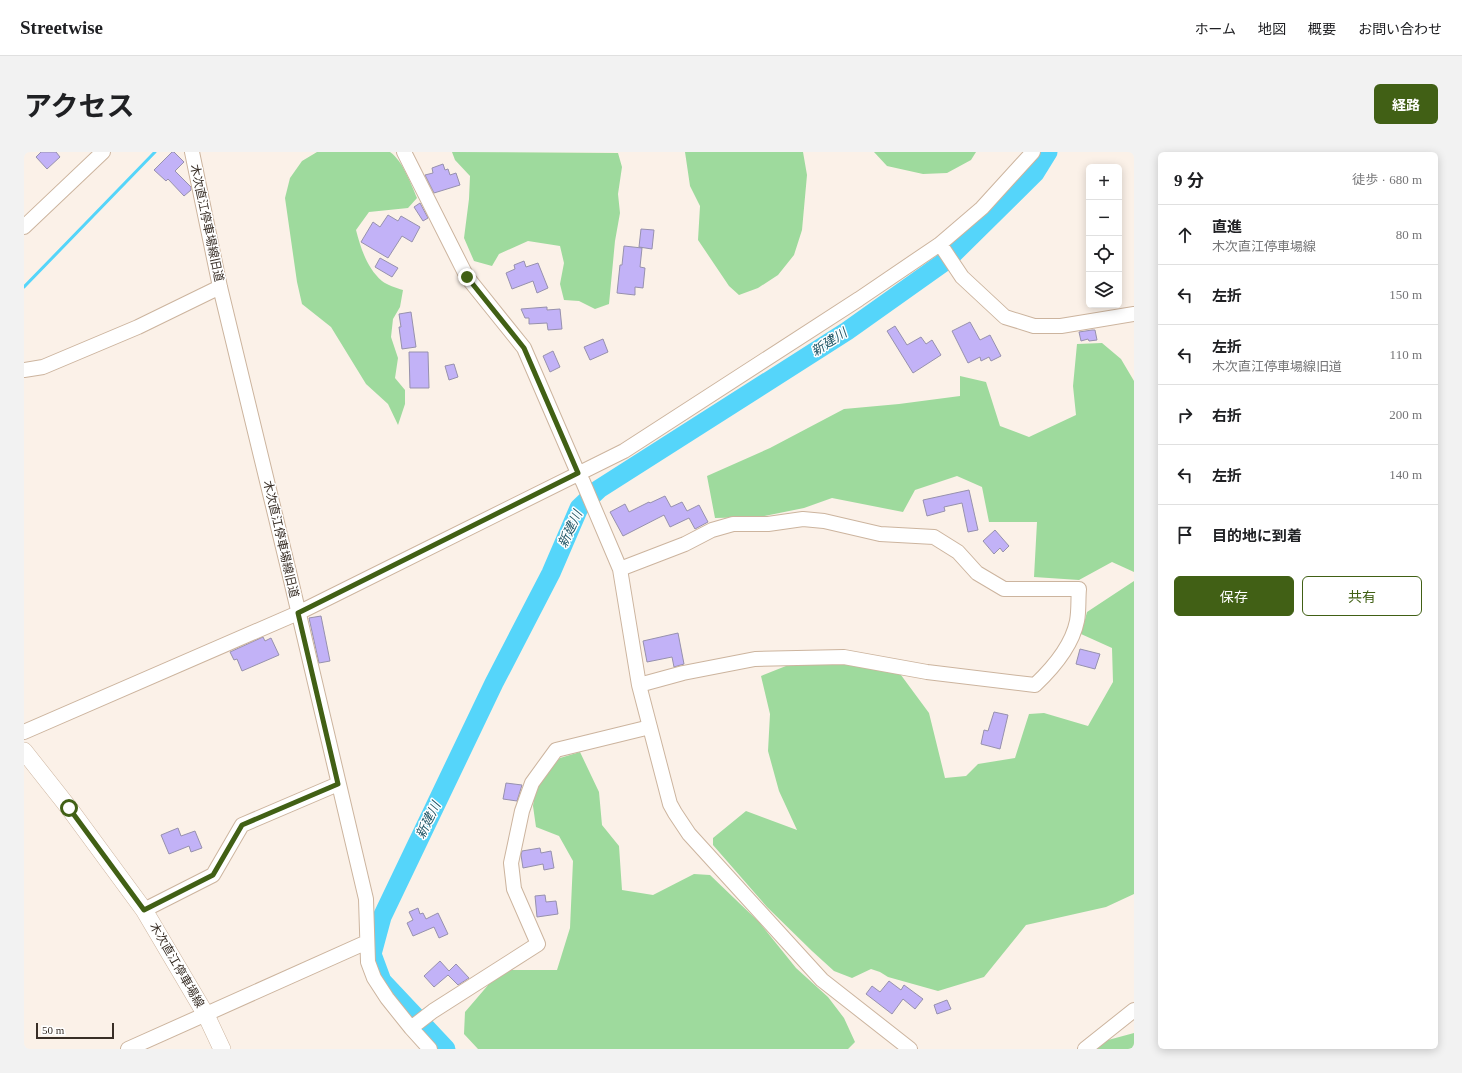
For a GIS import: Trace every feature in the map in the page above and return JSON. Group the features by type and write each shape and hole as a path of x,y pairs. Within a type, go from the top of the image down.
{"main road":[{"name":"木次直江停車場線","path":"24,751 69,808 144,910 206,1015 222,1049"}],"street":[{"path":"24,227 103,152"},
{"name":"木次直江停車場線旧道","path":"192,152 220,287 366,899 366,942 368,962 374,978 387,998 430,1049"},
{"path":"404,152 467,277 524,348 620,569 639,685 670,804 689,834 822,980 910,1049"},
{"path":"24,732 298,613 581,478 941,247 982,208 1033,152"},
{"path":"941,247 962,277 1005,317 1034,326 1061,326 1134,314"},
{"path":"24,370 43,367 131,330 220,287"},
{"path":"620,569 685,544 712,530 732,524 768,524 803,519 824,521 880,534 934,537 958,552 977,573 1004,589 1079,589 1077,620 1069,642 1051,670 1035,685 927,672 844,657 755,659 683,673 639,685"},
{"path":"411,1028 433,1010 538,944 514,889 511,863 522,811 532,783 556,750 650,727"},
{"path":"144,910 213,875 242,825 338,784"},
{"path":"128,1049 366,942"},
{"path":"1085,1049 1134,1010"}],"green space":[{"path":"317,152 390,152 403,167 417,198 408,208 369,212 356,230 362,251 372,270 382,281 403,290 400,307 393,319 391,337 398,358 395,378 405,390 405,404 398,425 388,404 366,384 331,327 302,304 297,282 285,198 290,178 302,161"},
{"path":"452,152 618,153 622,167 618,194 620,213 615,241 609,304 595,309 579,301 564,300 560,284 564,263 560,246 528,241 499,254 492,266 474,261 464,238 469,199 470,176 455,160"},
{"path":"685,152 803,152 807,175 802,230 794,255 778,275 758,288 739,295 729,286 698,240 700,206 690,186"},
{"path":"874,152 976,152 971,160 947,173 923,174 887,166"},
{"path":"1102,343 1121,359 1134,381 1134,572 1112,562 1079,580 1034,577 1037,522 989,522 982,487 957,476 915,490 903,512 832,498 804,508 760,517 715,518 707,476 770,448 844,409 960,396 960,376 986,382 1000,426 1029,437 1076,415 1073,386 1077,344"},
{"path":"1134,581 1134,894 1106,907 1026,925 984,977 938,991 888,977 871,969 852,978 834,971 767,907 713,845 713,838 746,811 797,830 779,791 768,751 770,714 761,676 791,664 840,664 898,671 929,713 945,778 966,776 978,764 1015,758 1029,714 1044,713 1088,726 1113,682 1112,648 1081,634 1087,612"},
{"path":"580,752 599,792 602,825 619,846 622,890 653,895 694,874 710,875 759,922 796,968 828,997 844,1018 855,1042 848,1049 478,1049 464,1034 465,1012 501,970 557,970 570,928 573,861 559,836 536,827 533,806 536,785 560,758"},
{"path":"1134,1033 1134,1049 1091,1049 1097,1043"}],"building":[{"path":"41,152 56,152 60,157 47,169 36,157"},
{"path":"172,152 174,152 184,162 175,171 191,187 191,190 184,196 168,179 166,181 154,170"},
{"path":"443,164 445,170 448,169 450,175 456,173 460,185 434,193 425,175 433,173 432,168"},
{"path":"420,203 428,218 423,221 414,207"},
{"path":"388,215 398,221 401,216 420,227 412,242 402,236 388,258 361,242 373,222 380,227"},
{"path":"641,229 654,230 652,249 639,247"},
{"path":"624,246 642,248 640,267 645,268 643,288 635,287 635,295 617,293"},
{"path":"380,258 398,268 392,277 375,267"},
{"path":"524,261 526,267 538,263 548,288 537,293 533,281 512,289 506,273 515,269 514,265"},
{"path":"547,307 547,310 560,309 562,329 548,330 547,323 529,324 529,318 525,318 521,309"},
{"path":"411,312 416,347 402,349 399,314"},
{"path":"970,322 980,340 990,335 1001,356 991,361 989,357 981,361 980,357 968,363 952,331"},
{"path":"895,326 907,345 921,337 926,344 932,340 941,355 913,373 887,331"},
{"path":"1095,330 1097,340 1089,341 1088,339 1081,341 1079,332"},
{"path":"603,339 608,352 590,360 584,347"},
{"path":"553,351 560,367 550,372 543,356"},
{"path":"409,352 428,352 429,388 410,388"},
{"path":"454,364 458,377 449,380 445,366"},
{"path":"969,490 978,530 968,532 962,503 944,507 945,511 927,516 923,500"},
{"path":"665,496 671,507 682,502 687,511 699,505 708,522 695,529 689,518 670,527 664,515 623,536 610,512 625,504 629,512"},
{"path":"995,530 1009,546 1003,552 1000,548 994,554 983,541"},
{"path":"321,616 330,661 319,663 309,618"},
{"path":"678,633 684,664 674,667 672,657 647,662 643,641"},
{"path":"263,637 265,641 271,638 279,655 242,671 237,659 234,660 230,652"},
{"path":"1080,649 1100,654 1095,669 1076,664"},
{"path":"994,712 1008,715 1000,749 981,744 984,730 988,731"},
{"path":"506,783 522,785 517,801 503,799"},
{"path":"178,828 181,836 195,831 202,848 191,852 189,846 169,854 161,835"},
{"path":"540,848 541,853 551,851 554,868 544,870 543,864 523,868 521,855 522,851"},
{"path":"545,895 546,902 556,901 558,914 537,917 535,896"},
{"path":"418,908 420,914 423,913 426,919 438,913 448,934 439,938 434,927 413,936 407,923 413,920 409,912"},
{"path":"440,961 449,971 456,964 469,978 458,985 448,975 434,987 424,976"},
{"path":"889,981 901,990 904,985 923,999 915,1009 903,999 892,1014 866,994 872,986 880,992"},
{"path":"947,1000 951,1009 937,1014 934,1005"}],"waterway":[{"path":"24,287 155,152"},
{"name":"新建川","path":"446,1049 382,981 372,954 382,917 494,683 551,573 579,508 599,489 847,331 947,260 1035,173 1048,152"}],"route":[{"path":"69,808 144,910 213,875 242,825 338,784 298,613 578,473 524,348 467,277"}]}
